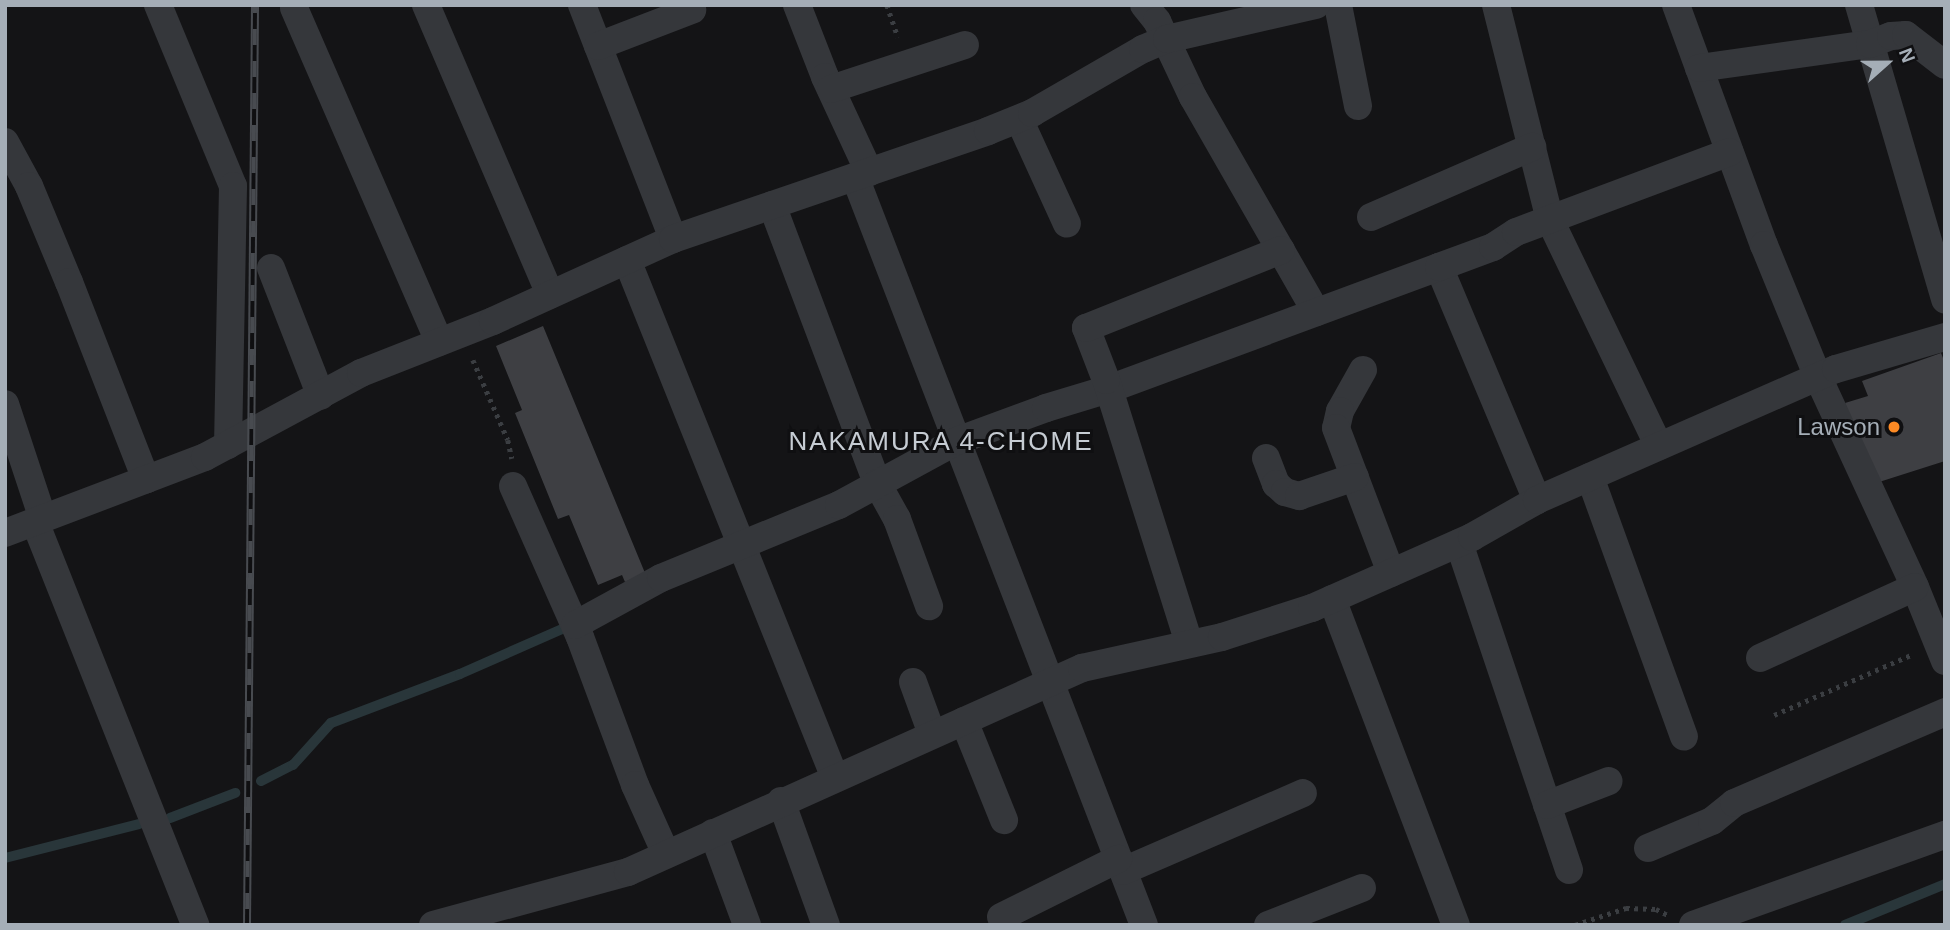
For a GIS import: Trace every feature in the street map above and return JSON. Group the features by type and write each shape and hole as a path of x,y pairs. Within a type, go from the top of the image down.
{"street":[{"path":"158,5 233,186 228,445"},
{"path":"426,5 550,295"},
{"path":"582,5 673,239"},
{"path":"797,5 831,89 957,442 1144,925"},
{"path":"1144,5 1167,39 1193,97 1316,312"},
{"path":"5,533 146,480 228,445 361,373 450,338 673,239 1019,119 1167,39 1246,14 1316,5"},
{"path":"1338,5 1358,106"},
{"path":"1496,5 1550,220 1659,446"},
{"path":"1676,5 1818,377 1915,587 1941,652"},
{"path":"1858,5 1945,300"},
{"path":"294,8 450,338"},
{"path":"598,46 692,10"},
{"path":"1699,68 1870,44 1891,36 1906,35 1945,65"},
{"path":"831,89 965,45"},
{"path":"1019,119 1067,224"},
{"path":"5,142 29,186 146,480"},
{"path":"1371,217 1532,147"},
{"path":"575,625 661,578 740,548 839,505 957,442 1046,408 1110,389 1493,247 1516,232 1730,152"},
{"path":"772,205 877,483 897,519 929,606"},
{"path":"1189,643 1110,389 1086,328 1281,250"},
{"path":"626,260 835,778"},
{"path":"1439,267 1537,499"},
{"path":"271,268 321,396"},
{"path":"433,925 489,917 628,872 1082,668 1222,637 1332,599 1459,543 1537,499 1818,377 1945,337"},
{"path":"1363,370 1340,411 1336,428 1391,573"},
{"path":"5,404 39,520 195,925"},
{"path":"1266,458 1276,484 1285,492 1298,496 1355,477"},
{"path":"1590,477 1684,736"},
{"path":"513,486 575,625 635,785 666,854"},
{"path":"1459,543 1569,870"},
{"path":"1760,658 1915,587"},
{"path":"1332,599 1456,925"},
{"path":"913,682 932,734"},
{"path":"1647,848 1712,821 1734,803 1945,712"},
{"path":"964,720 1004,820"},
{"path":"1547,805 1609,781"},
{"path":"1001,917 1120,865 1303,793"},
{"path":"781,801 826,925"},
{"path":"713,833 747,925"},
{"path":"1682,921 1945,835"},
{"path":"1268,925 1362,888"}],"path":[{"path":"450,338 508,440 513,486"},
{"path":"1774,715 1941,652"},
{"path":"1575,925 1626,908 1656,909 1682,921"}],"building":[{"path":"543,326 645,573 625,582 622,575 598,585 569,515 558,519 515,413 522,410 496,346"},
{"path":"1941,353 1945,363 1945,461 1876,483 1845,403 1868,396 1862,381"}],"waterway":[{"path":"261,781 293,765 331,723 460,674 562,629"},
{"path":"170,818 235,793"},
{"path":"5,858 139,824"},
{"path":"1845,925 1945,884"}],"railway":[{"path":"247,925 255,5"}],"place":[{"name":"Lawson","path":"1894,427"}],"district":[{"name":"NAKAMURA 4-CHOME","path":"941,442"}]}
